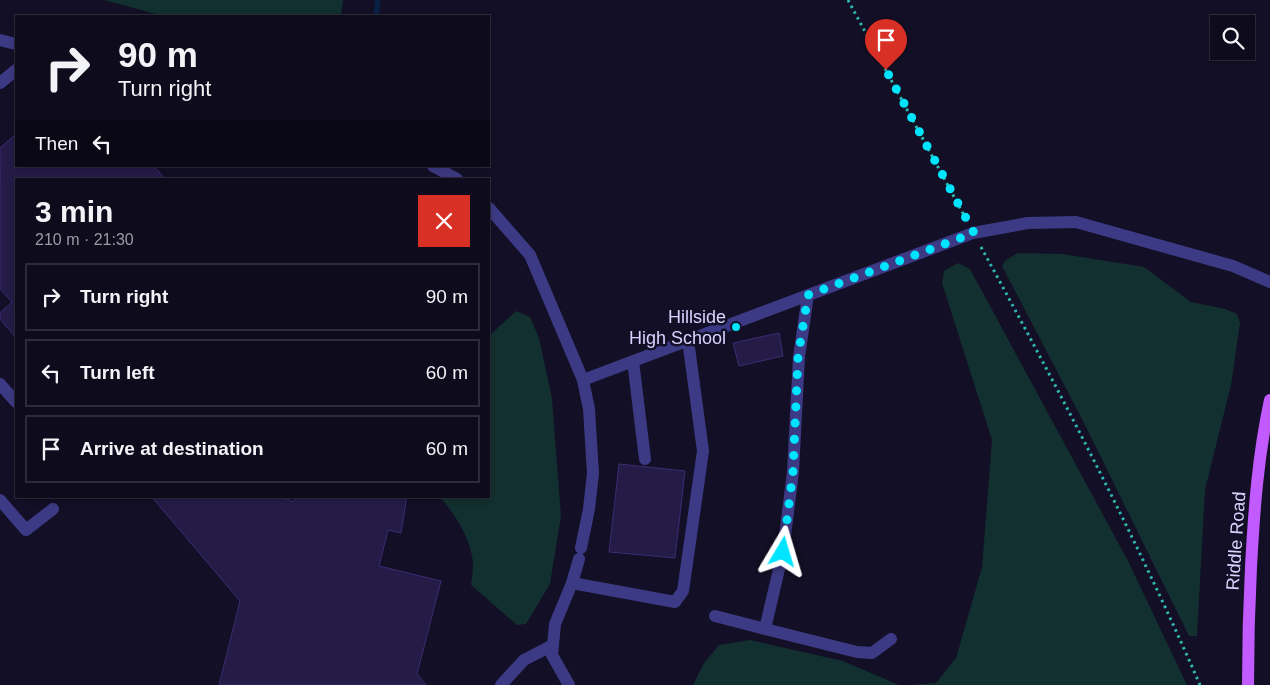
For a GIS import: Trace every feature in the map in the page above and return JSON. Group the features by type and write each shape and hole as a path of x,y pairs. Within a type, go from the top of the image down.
{"main road":[{"name":"Riddle Road","path":"1248,685 1254,506 1263,434 1270,400"}],"lane":[{"path":"0,40 15,44"},
{"path":"0,83 15,71"},
{"path":"435,167 455,178"},
{"path":"490,209 530,255 583,380 589,409 593,473 589,509 572,583 555,624 552,655 569,685"},
{"path":"583,380 974,233 1028,223 1076,222 1233,266 1270,282"},
{"path":"765,629 783,552 788,516 793,472 798,357 808,295"},
{"path":"572,583 675,602 682,591 703,451 688,340"},
{"path":"633,361 645,459"},
{"path":"0,384 15,401"},
{"path":"0,500 26,530 53,509"},
{"path":"715,616 857,652 872,653 891,640"},
{"path":"501,685 524,660 553,645"}],"path":[{"path":"848,0 1053,380 1170,617 1200,685"}],"green space":[{"path":"104,0 343,0 341,15 159,15"},
{"path":"1018,253 1062,254 1144,267 1191,302 1225,309 1237,314 1240,323 1231,385 1205,490 1197,636 1189,636 1085,425 1002,266 1006,260"},
{"path":"958,263 970,269 1128,561 1187,685 912,685 936,683 956,658 982,567 992,440 942,283 944,271"},
{"path":"516,311 530,317 539,338 552,399 561,516 550,584 526,624 517,625 471,585 473,562 469,544 456,518 441,498 490,498 490,335"},
{"path":"750,640 843,661 899,685 693,685 704,663 719,645"}],"building":[{"path":"15,135 15,167 155,167 164,178 15,178 15,337 0,319 0,313 12,302 0,289 0,148"},
{"path":"779,333 783,356 739,366 733,343"},
{"path":"619,464 685,471 675,558 609,552"},
{"path":"153,498 284,498 294,502 295,498 407,498 401,533 388,530 379,566 441,581 417,674 426,685 219,685 240,601"}],"waterway":[{"path":"376,15 378,0"}],"place":[{"name":"Hillside High School","path":"736,327"}],"route":[{"path":"783,552 793,472 798,357 808,295 974,233 886,70"}]}
